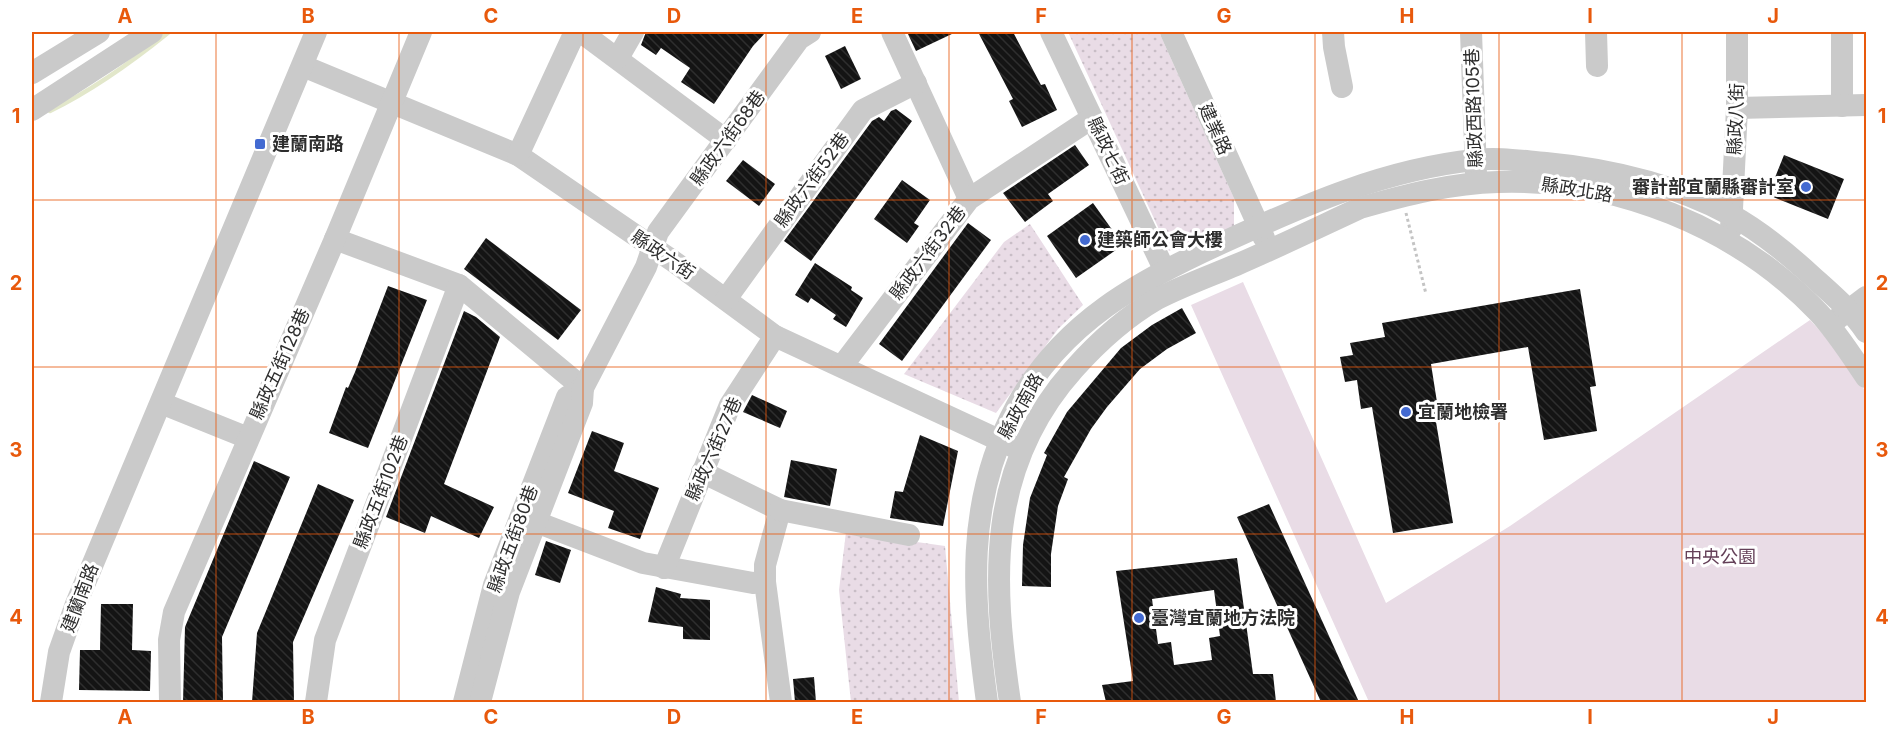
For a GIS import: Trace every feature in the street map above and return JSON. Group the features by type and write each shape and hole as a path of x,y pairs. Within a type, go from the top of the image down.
{"street":[{"path":"32,73 99,32"},
{"path":"32,110 152,32"},
{"name":"建蘭南路","path":"51,702 59,652 76,604 316,32"},
{"name":"縣政五街128巷","path":"170,702 169,640 174,612 335,239 421,32"},
{"path":"518,155 575,32"},
{"path":"581,32 726,140"},
{"path":"618,58 633,32"},
{"name":"縣政六街68巷","path":"653,249 658,232 799,39 810,32"},
{"path":"892,32 969,199"},
{"name":"縣政七街","path":"1051,32 1164,269"},
{"name":"建業路","path":"1171,32 1269,250"},
{"path":"1333,32 1342,87"},
{"name":"縣政西路105巷","path":"1471,32 1477,184"},
{"path":"1596,32 1597,66"},
{"name":"縣政八街","path":"1730,243 1737,108 1737,32"},
{"path":"1842,32 1842,106"},
{"name":"縣政六街","path":"303,66 518,155 726,299 775,336 1011,445"},
{"name":"縣政六街52巷","path":"726,299 863,110 916,83"},
{"path":"1737,108 1866,105"},
{"name":"縣政六街32巷","path":"842,366 969,199 1092,118"},
{"name":"縣政北路","path":"1258,226 1328,196 1401,173 1476,160 1505,159 1594,169 1670,189 1732,215 1804,268 1860,320"},
{"name":"縣政北路","path":"1269,250 1360,208 1402,197 1477,184 1547,183 1619,196 1686,220 1730,243 1769,269 1817,311 1866,377"},
{"name":"縣政南路","path":"1010,702 998,580 1000,533 1010,486 1011,445 1016,407 1034,378 1065,340 1100,310 1164,269 1258,226"},
{"path":"335,239 459,285 583,388"},
{"name":"縣政五街80巷","path":"464,702 494,585 529,519 582,403 583,388 646,267 653,249"},
{"name":"縣政南路","path":"987,702 975,583 976,543 987,480 1011,445 1039,415 1066,377 1089,352 1121,324 1158,299 1269,250"},
{"name":"縣政五街102巷","path":"316,702 325,640 459,285"},
{"path":"1834,331 1860,320 1866,297"},
{"name":"縣政六街27巷","path":"664,568 730,405 775,336"},
{"path":"161,403 248,438"},
{"path":"702,472 780,510 909,535"},
{"path":"780,510 765,565 765,582 781,702"},
{"path":"529,519 643,563 753,583 765,582"},
{"name":"縣政五街80巷","path":"480,702 529,519"}],"path":[{"path":"1402,197 1426,294"}],"green space":[{"path":"1068,32 1159,32 1234,198 1234,227 1169,251"},
{"path":"1030,224 1083,305 1058,329 996,413 904,374 1004,242"},
{"name":"中央公園","path":"1243,282 1386,603 1510,526 1810,320 1834,346 1866,392 1866,702 1369,702 1191,305"},
{"path":"846,532 945,546 959,702 851,702 839,590"}],"building":[{"path":"646,32 766,32 753,46 714,104 681,82 690,68 661,48 656,55 641,45"},
{"path":"907,32 956,32 916,51"},
{"path":"978,32 1013,32 1041,85 1045,84 1057,110 1022,127 1009,101 1013,99"},
{"path":"845,46 861,79 841,89 825,56"},
{"path":"896,109 912,121 811,261 784,241 872,121 879,117 884,121 891,111"},
{"path":"1075,145 1089,165 1048,194 1053,201 1025,222 1003,193"},
{"name":"審計部宜蘭縣審計室","path":"1784,155 1844,179 1828,219 1768,195"},
{"path":"743,160 775,184 759,206 726,181"},
{"path":"902,180 930,200 914,223 919,226 907,243 874,219"},
{"name":"建築師公會大樓","path":"1093,203 1123,245 1076,278 1047,236"},
{"path":"968,223 991,240 902,361 879,344"},
{"path":"486,238 581,310 558,340 464,269"},
{"path":"815,263 852,287 851,290 863,298 846,327 833,319 836,315 811,298 808,303 795,295"},
{"path":"388,286 427,300 368,448 329,433"},
{"name":"宜蘭地檢署","path":"1580,289 1596,386 1590,387 1597,431 1544,440 1528,347 1431,364 1439,415 1435,416 1453,523 1393,533 1372,407 1361,409 1357,380 1345,382 1340,357 1353,355 1350,343 1385,337 1382,323"},
{"path":"1182,308 1196,333 1167,349 1140,369 1091,429 1064,477 1068,479 1058,506 1051,554 1051,587 1022,586 1023,545 1030,498 1047,455 1044,453 1067,412 1121,348 1152,325"},
{"path":"464,311 476,317 500,337 444,484 494,507 479,538 431,516 425,533 386,517"},
{"path":"752,395 787,411 780,428 743,412"},
{"path":"592,431 624,443 614,471 659,488 640,539 608,528 614,511 568,493"},
{"path":"920,435 958,451 943,526 890,518 895,491 903,492"},
{"path":"791,460 837,469 830,506 784,497"},
{"path":"254,461 290,477 222,637 223,702 183,702 185,627"},
{"path":"318,484 354,500 293,642 294,702 252,702 257,633"},
{"path":"1269,504 1359,702 1321,702 1237,517"},
{"path":"546,541 571,550 560,583 535,575"},
{"name":"臺灣宜蘭地方法院","path":"1237,558 1253,674 1273,674 1276,702 1106,702 1102,685 1133,681 1116,571","holes":["1214,590 1220,636 1209,638 1212,660 1174,665 1171,642 1158,644 1152,599"]},
{"path":"656,587 681,594 680,598 710,600 710,640 683,639 683,627 648,622"},
{"path":"101,604 133,604 132,650 151,651 150,691 79,690 80,650 100,650"},
{"path":"814,677 816,702 795,702 793,679"}],"waterway":[{"path":"50,111 112,75 169,32"}],"place":[{"name":"建蘭南路","path":"260,144"},
{"name":"審計部宜蘭縣審計室","path":"1806,187"},
{"name":"建築師公會大樓","path":"1085,240"},
{"name":"宜蘭地檢署","path":"1406,412"},
{"name":"臺灣宜蘭地方法院","path":"1139,618"}]}
